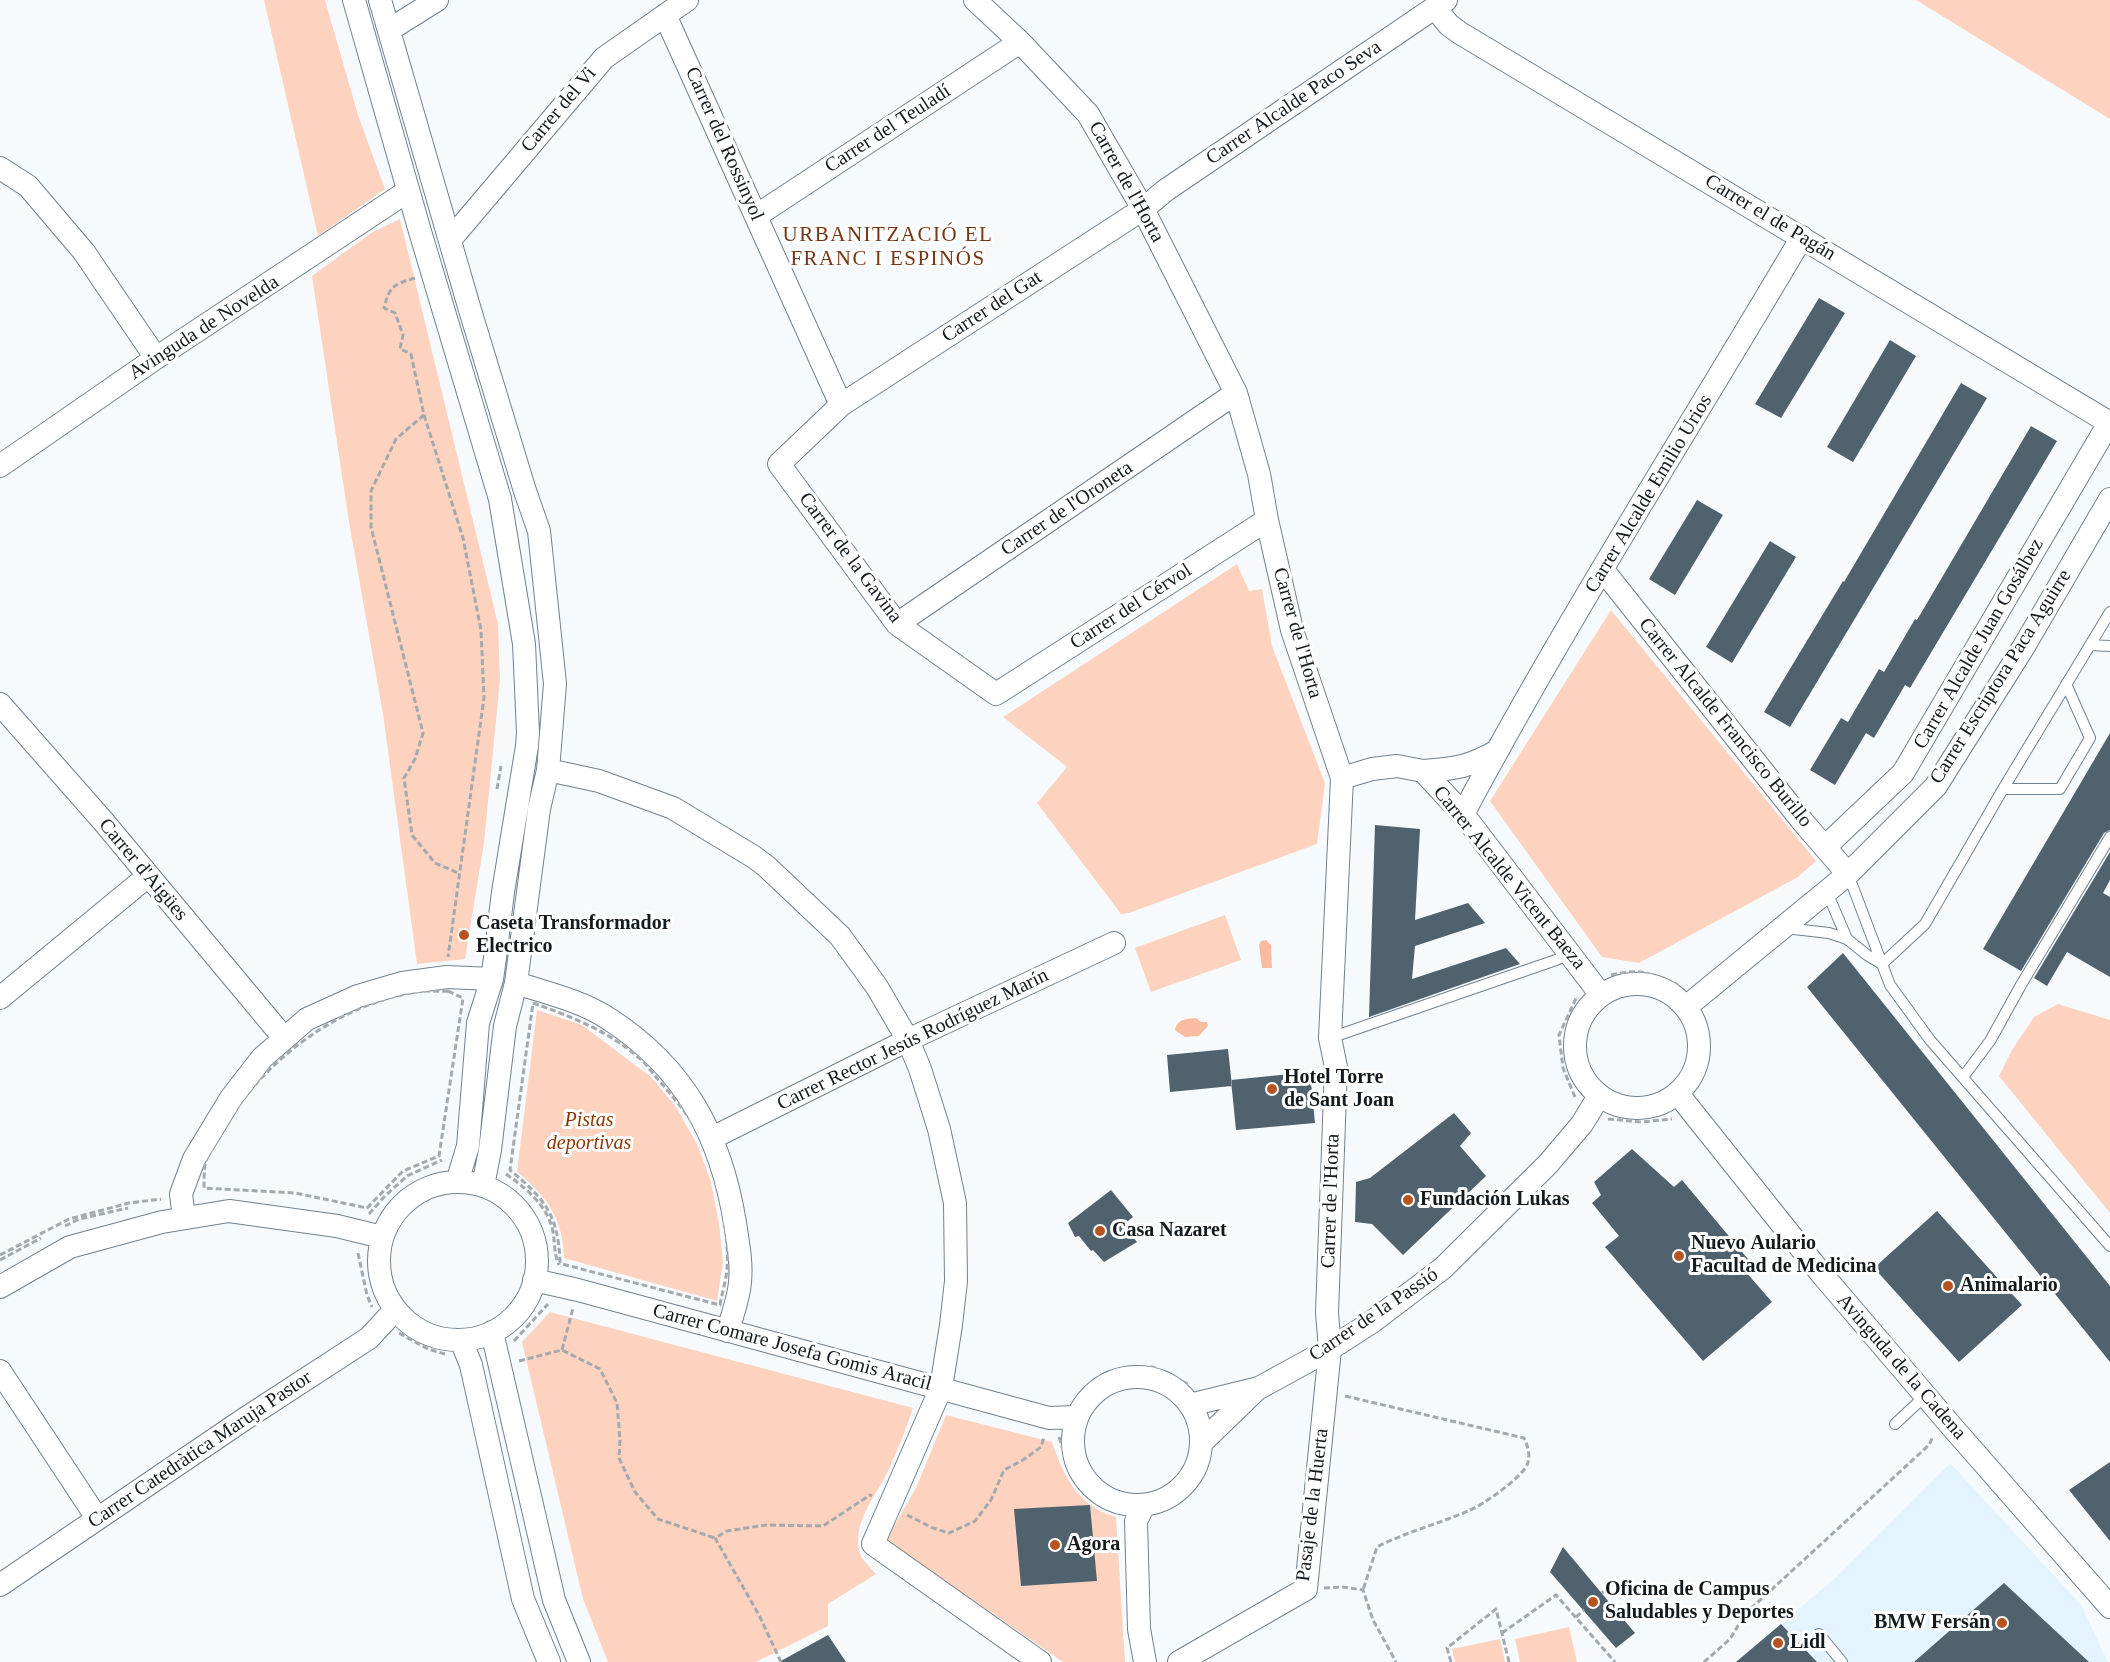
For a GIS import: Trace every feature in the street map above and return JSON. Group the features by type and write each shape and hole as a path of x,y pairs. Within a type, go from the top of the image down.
{"street":[{"path":"354,0 408,191 500,499 524,644 528,733 492,979 478,1023 468,1146 458,1182"},
{"path":"380,0 525,491 539,531 555,684 548,770 539,809 516,983 505,1026 490,1150 483,1186"},
{"path":"389,30 437,0"},
{"name":"Carrer del Vi","path":"450,240 604,58 687,0"},
{"name":"Carrer de l'Horta","path":"975,0 1020,42 1088,114 1143,209 1236,393 1259,474 1292,630 1342,778 1330,1038 1336,1067 1328,1313 1330,1349"},
{"name":"Carrer Alcalde Paco Seva","path":"1143,209 1176,184 1440,4"},
{"name":"Carrer el de Pagán","path":"1440,4 1449,25 1460,33 1803,237 2109,423"},
{"name":"Carrer del Rossinyol","path":"665,15 841,405"},
{"name":"Carrer del Teuladí","path":"756,216 1020,42"},
{"path":"0,168 28,186 84,252 156,358"},
{"name":"Avinguda de Novelda","path":"0,466 156,358 408,191"},
{"name":"Carrer del Gat","path":"841,405 1143,209"},
{"name":"Carrer Alcalde Emilio Urios","path":"1464,814 1497,751 1803,237"},
{"name":"Carrer de l'Oroneta","path":"897,624 1236,393"},
{"name":"Carrer de la Gavina","path":"841,405 779,464 897,624 996,694"},
{"name":"Carrer Alcalde Juan Gosálbez","path":"1825,848 1903,773 2109,423"},
{"name":"Carrer Escriptora Paca Aguirre","path":"1686,1007 1848,874 1936,786 2023,648 2110,499"},
{"name":"Carrer del Cérvol","path":"996,694 1267,520"},
{"name":"Carrer Alcalde Francisco Burillo","path":"1604,570 1803,822 1848,874"},
{"name":"Carrer d'Aigües","path":"0,704 109,829 284,1038"},
{"path":"1423,771 1454,769 1475,763 1497,751"},
{"name":"Carrer Alcalde Vicent Baeza","path":"1342,778 1372,769 1396,766 1423,771 1464,814 1601,995"},
{"path":"548,770 599,781 673,808 754,857 773,872 840,936 877,987 908,1040 920,1069 939,1130 955,1203 956,1281 949,1349 941,1388 873,1544 1040,1662"},
{"path":"0,999 148,876"},
{"name":"Carrer Rector Jesús Rodríguez Marín","path":"712,1138 908,1040 1114,943"},
{"path":"184,1218 181,1194 194,1160 231,1098 262,1058 310,1017 358,996 402,982 447,977 492,979"},
{"path":"516,983 565,998 607,1018 641,1041 674,1076 698,1110 712,1138 731,1199 740,1258 740,1284 728,1331"},
{"path":"1635,984 1654,986 1672,994 1686,1007 1695,1023 1699,1041 1698,1059 1692,1077 1678,1094 1650,1108 1632,1109 1614,1105 1599,1096 1585,1081 1576,1062 1574,1042 1578,1024 1586,1009 1601,995 1616,987 1635,984"},
{"name":"Avinguda de la Cadena","path":"1678,1094 1820,1272 1925,1396 1943,1431 2110,1606"},
{"name":"Carrer de la Passió","path":"1201,1443 1259,1388 1330,1349 1372,1322 1443,1268 1548,1164 1582,1124 1599,1096"},
{"path":"458,1182 483,1186 500,1194 516,1207 527,1223 534,1241 537,1261 534,1280 528,1296 519,1311 492,1332 461,1340 424,1333 395,1310 383,1288 378,1263 382,1237 392,1215 410,1197 433,1185 458,1182"},
{"path":"0,1287 70,1247 162,1222 229,1211 337,1226 382,1237"},
{"name":"Carrer Comare Josefa Gomis Aracil","path":"534,1280 941,1388 1044,1428 1075,1419"},
{"name":"Carrer Catedràtica Maruja Pastor","path":"0,1585 369,1338 395,1310"},
{"path":"492,1332 512,1360 554,1600 579,1662"},
{"path":"461,1340 471,1365 523,1599 549,1662"},
{"name":"Pasaje de la Huerta","path":"1179,1662 1306,1589 1330,1349"},
{"path":"0,1371 97,1518"},
{"path":"1127,1378 1146,1378 1164,1383 1180,1394 1193,1398 1201,1443 1197,1463 1188,1480 1173,1494 1131,1511 1100,1494 1086,1481 1076,1465 1072,1446 1075,1419 1092,1394 1108,1383 1127,1378"},
{"name":"Carrer de la Passió","path":"1193,1398 1259,1388"},
{"path":"1131,1511 1138,1629 1145,1662"}],"lane":[{"path":"1882,964 1925,924 2002,789 2110,612"},
{"path":"2090,645 2110,645"},
{"path":"2002,789 2060,789 2090,738 2066,684"},
{"path":"1963,1077 1990,1041 2110,837"},
{"path":"1848,874 1890,985 1930,1040 2110,1246"},
{"path":"1827,892 1847,939"},
{"path":"1783,928 1829,933 1847,939 1882,964"},
{"path":"1330,1038 1556,960 1577,961"},
{"path":"1895,1424 1925,1396"},
{"path":"1819,1634 1842,1662"}],"path":[{"path":"416,269 418,277 395,285 384,308 395,313 403,335 400,349 411,354 424,415 463,538 481,630 483,698 446,968 447,977 452,986 468,994 446,1143 468,1146"},
{"path":"424,415 396,439 371,491 371,527 423,733 415,759 404,778 412,835 435,863 458,873"},
{"path":"497,790 502,760"},
{"path":"1577,961 1605,976 1627,971 1647,972 1678,985 1695,974 1708,989"},
{"path":"417,992 448,992 463,998 439,1156 403,1171 368,1208 295,1193 204,1188 205,1164 232,1114 264,1074 298,1044 337,1019 369,1005 417,992"},
{"path":"1578,994 1559,1035 1563,1068 1575,1096 1566,1112 1591,1132 1608,1119 1641,1122 1672,1118 1678,1126"},
{"path":"533,1003 561,1012 602,1031 638,1057 671,1093 694,1125 720,1196 725,1230 727,1266 720,1305 562,1264 554,1218 539,1197 510,1170 533,1003"},
{"path":"490,1150 507,1154 504,1173 522,1185 537,1200 548,1217 557,1263 560,1267 722,1309 728,1293 738,1294"},
{"path":"360,1213 369,1215 407,1176 445,1159"},
{"path":"202,1193 213,1194"},
{"path":"0,1255 69,1219 129,1203 167,1198 79,1219 0,1260"},
{"path":"516,1348 514,1341 548,1304 558,1307"},
{"path":"512,1360 562,1350 600,1369 617,1402 619,1458 635,1492 658,1519 715,1538 759,1615 781,1662"},
{"path":"1075,1419 1089,1384 1119,1370 1153,1367 1190,1385 1193,1398"},
{"path":"1325,1392 1524,1438 1528,1447 1527,1464 1514,1481 1471,1510 1377,1547 1363,1590 1373,1620 1396,1662"},
{"path":"715,1538 727,1531 766,1525 824,1526 870,1495 933,1528 949,1533 975,1521 991,1500 1004,1470 1041,1447 1044,1428 1059,1437 1070,1472 1087,1494 1131,1511"},
{"path":"1704,1662 1730,1639 1745,1614 1943,1431"},
{"path":"1602,1593 1614,1583"},
{"path":"1306,1589 1342,1587 1363,1590"},
{"path":"1502,1633 1556,1595 1616,1662"},
{"path":"1451,1662 1448,1648 1496,1609 1509,1662"},
{"path":"1576,1617 1584,1610"}],"shaded area":[{"path":"1266,940 1271,945 1272,968 1262,968 1259,945 1261,941"},
{"path":"1196,1018 1201,1022 1207,1022 1208,1026 1199,1036 1185,1037 1175,1030 1176,1026 1185,1019"},
{"path":"1950,1463 2081,1605 2108,1662 1736,1662 1834,1579"}],"green space":[{"path":"264,0 325,0 358,115 385,189 318,236"},
{"path":"1916,0 2110,0 2110,119"},
{"path":"400,219 498,624 500,680 484,843 465,959 417,964 383,714 349,522 312,276 371,233"},
{"path":"1237,564 1249,591 1262,589 1272,646 1325,783 1317,844 1121,914 1037,803 1067,767 1003,717"},
{"path":"1611,610 1816,861 1798,877 1639,963 1602,957 1490,801"},
{"path":"1225,915 1241,960 1151,992 1135,948"},
{"path":"2058,1004 2110,1020 2110,1213 1999,1076 2012,1050 2034,1017"},
{"name":"Pistas deportivas","path":"537,1010 582,1025 651,1077 676,1107 698,1146 711,1182 723,1262 717,1301 564,1258 560,1231 551,1209 537,1190 517,1172"},
{"path":"550,1312 913,1408 884,1479 861,1522 858,1544 861,1556 876,1574 828,1604 828,1626 756,1662 608,1662 583,1599 522,1342"},
{"path":"946,1415 1052,1442 1062,1467 1082,1498 1092,1506 1116,1517 1125,1662 1063,1662 886,1540 916,1488"},
{"path":"1569,1627 1577,1662 1520,1662 1515,1639"},
{"path":"1500,1639 1505,1662 1455,1662 1452,1649"}],"building":[{"path":"1819,298 1845,313 1781,418 1755,404"},
{"path":"1890,340 1916,356 1853,462 1827,447"},
{"path":"1961,383 1987,398 1790,727 1764,712 1844,582"},
{"path":"2031,426 2057,441 1910,688 1905,685 1874,738 1866,733 1835,785 1810,770 1841,718 1848,722 1879,669 1884,672"},
{"path":"1697,500 1723,515 1675,595 1649,579"},
{"path":"1770,541 1796,557 1732,663 1706,647"},
{"path":"2110,733 2110,830 2104,833 2021,971 1983,949"},
{"path":"1375,825 1420,829 1415,920 1468,903 1485,923 1415,946 1412,979 1506,948 1520,964 1369,1017"},
{"path":"2110,852 2110,880 2103,893 2110,897 2110,977 2067,952 2047,986 2034,978"},
{"path":"1843,953 2110,1286 2110,1362 1807,987"},
{"path":"1228,1049 1232,1086 1170,1092 1167,1055"},
{"name":"Hotel Torre de Sant Joan","path":"1310,1072 1315,1123 1236,1130 1231,1080"},
{"name":"Fundación Lukas","path":"1454,1113 1471,1133 1460,1146 1486,1176 1403,1255 1372,1224 1355,1222 1356,1182 1370,1178"},
{"name":"Nuevo Aulario Facultad de Medicina","path":"1632,1149 1674,1187 1682,1180 1753,1265 1745,1271 1772,1302 1703,1361 1605,1247 1619,1236 1592,1203 1601,1195 1594,1182"},
{"name":"Casa Nazaret","path":"1111,1190 1133,1217 1123,1225 1137,1242 1104,1262 1079,1236 1075,1237 1068,1223"},
{"name":"Animalario","path":"1937,1211 2022,1305 1959,1362 1874,1268"},
{"path":"2110,1462 2110,1541 2069,1490"},
{"name":"Agora","path":"1090,1505 1097,1581 1021,1586 1014,1509"},
{"name":"Oficina de Campus Saludables y Deportes","path":"1563,1547 1635,1633 1616,1648 1550,1572"},
{"name":"BMW Fersán","path":"2004,1583 2089,1662 1914,1662"},
{"name":"Lidl","path":"1781,1624 1817,1662 1736,1662"},
{"path":"828,1635 846,1662 779,1662"}],"place":[{"name":"Caseta Transformador Electrico","path":"464,935"},
{"name":"Hotel Torre de Sant Joan","path":"1272,1089"},
{"name":"Fundación Lukas","path":"1408,1200"},
{"name":"Casa Nazaret","path":"1100,1231"},
{"name":"Nuevo Aulario Facultad de Medicina","path":"1679,1256"},
{"name":"Animalario","path":"1948,1286"},
{"name":"Agora","path":"1055,1545"},
{"name":"Oficina de Campus Saludables y Deportes","path":"1593,1602"},
{"name":"BMW Fersán","path":"2002,1623"},
{"name":"Lidl","path":"1778,1643"}],"district":[{"name":"URBANITZACIÓ EL FRANC I ESPINÓS","path":"888,247"}]}
